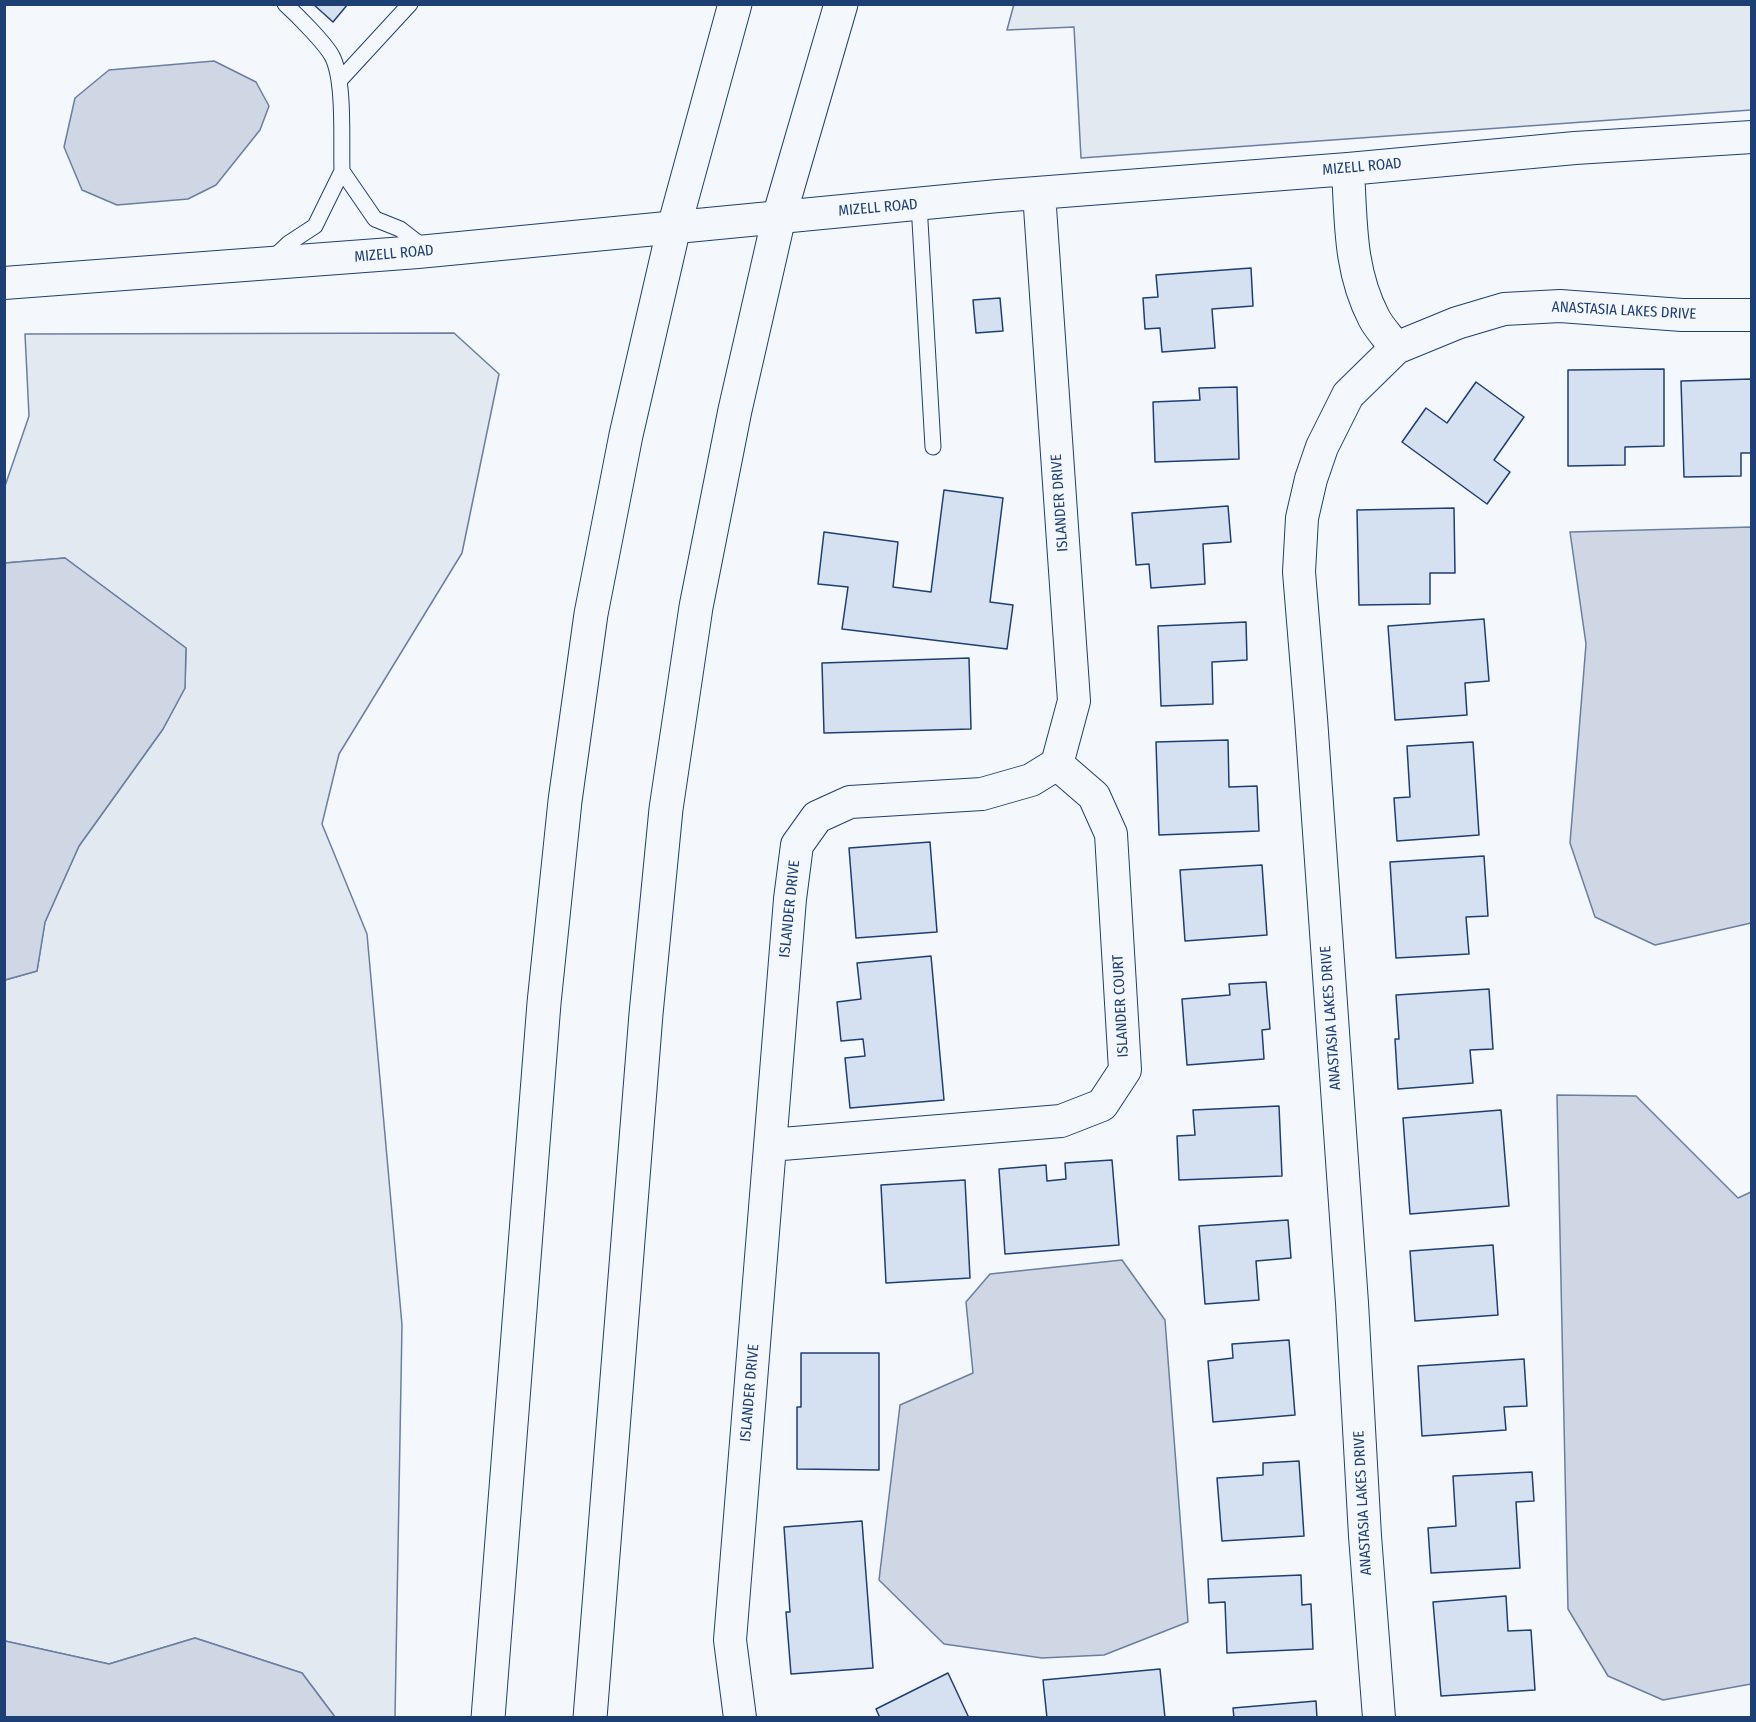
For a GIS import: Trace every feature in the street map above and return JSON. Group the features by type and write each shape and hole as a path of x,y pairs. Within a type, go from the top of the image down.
{"main road":[{"path":"488,1718 544,1003 565,801 594,603 626,435 674,227 735,4"},
{"path":"590,1718 646,1014 666,809 696,607 735,410 779,217 841,4"}],"street":[{"name":"MIZELL ROAD","path":"4,283 429,251 1039,193 1348,169 1575,148 1752,138"},
{"path":"1348,169 1353,256 1358,281 1375,319 1396,348"},
{"name":"ISLANDER DRIVE","path":"740,1718 730,1640 790,899 797,845 817,817 850,802 982,794 1031,780 1057,764 1074,701 1039,193"},
{"name":"ANASTASIA LAKES DRIVE","path":"1379,1718 1365,1536 1352,1303 1299,572 1302,518 1311,479 1322,447 1348,395 1396,348 1457,322 1504,309 1560,306 1682,315 1752,315"},
{"name":"ISLANDER COURT","path":"770,1145 1060,1121 1102,1105 1125,1070 1111,834 1094,796 1057,764"},
{"path":"736,1685 756,1718"}],"lane":[{"path":"267,264 289,243 315,226 342,171 339,81 332,56 285,4"},
{"path":"339,81 410,4"},
{"path":"342,171 375,219 400,229 429,251"},
{"path":"919,204 933,447"}],"shaded area":[{"path":"1014,4 1751,5 1751,110 1081,158 1074,27 1007,30"},
{"path":"214,61 256,82 269,106 260,130 216,185 188,199 117,205 82,190 64,147 75,98 109,70"},
{"path":"454,333 499,374 462,553 339,754 322,824 367,934 402,1325 395,1717 335,1717 302,1673 195,1638 109,1664 5,1641 5,980 37,971 45,922 79,846 163,729 185,688 186,648 65,558 5,563 5,486 29,416 25,334"},
{"path":"1751,527 1751,923 1655,945 1595,917 1570,843 1586,644 1570,532"},
{"path":"65,558 186,648 185,688 163,729 79,846 45,922 37,971 5,980 5,563"},
{"path":"1557,1095 1636,1096 1738,1198 1751,1192 1751,1684 1663,1700 1608,1676 1568,1609"},
{"path":"1122,1260 1165,1320 1188,1622 1104,1655 1042,1658 944,1644 879,1580 900,1405 973,1373 966,1302 990,1274"},
{"path":"195,1638 302,1673 335,1717 5,1717 5,1641 109,1664"}],"building":[{"path":"313,4 348,4 333,22"},
{"path":"1251,268 1253,306 1212,309 1215,348 1162,352 1160,328 1145,329 1143,298 1158,297 1156,275"},
{"path":"1000,298 1003,331 976,333 973,300"},
{"path":"1664,369 1664,446 1625,447 1625,465 1568,466 1568,370"},
{"path":"1752,379 1752,453 1741,453 1741,476 1684,477 1681,381"},
{"path":"1476,382 1524,417 1494,460 1510,472 1487,504 1402,442 1426,408 1447,423"},
{"path":"1237,387 1239,459 1155,462 1153,402 1200,400 1199,388"},
{"path":"944,490 1003,498 990,602 1013,605 1007,649 842,629 848,587 818,584 824,532 898,542 893,587 931,592"},
{"path":"1228,506 1231,542 1203,544 1205,584 1151,588 1149,564 1136,565 1132,513"},
{"path":"1454,508 1455,573 1430,573 1430,604 1359,605 1357,510"},
{"path":"1484,619 1489,681 1465,683 1467,715 1395,720 1388,626"},
{"path":"1246,622 1247,660 1212,662 1213,704 1161,706 1158,626"},
{"path":"969,658 971,729 824,733 822,663"},
{"path":"1228,740 1229,787 1257,786 1259,831 1159,835 1156,742"},
{"path":"1473,742 1479,835 1397,841 1394,798 1410,797 1407,746"},
{"path":"930,842 937,932 856,938 849,848"},
{"path":"1484,856 1488,916 1466,917 1469,954 1396,958 1390,862"},
{"path":"1262,865 1267,935 1185,941 1180,870"},
{"path":"931,956 944,1100 850,1108 845,1058 865,1056 863,1039 841,1041 837,1002 861,999 857,963"},
{"path":"1266,982 1270,1029 1262,1030 1264,1059 1187,1065 1182,999 1230,995 1229,984"},
{"path":"1489,989 1493,1049 1470,1050 1473,1083 1398,1089 1395,1039 1399,1039 1396,995"},
{"path":"1279,1106 1282,1176 1179,1180 1177,1136 1195,1135 1193,1110"},
{"path":"1501,1110 1509,1206 1410,1214 1403,1118"},
{"path":"1112,1160 1119,1245 1005,1254 999,1169 1046,1165 1047,1181 1066,1179 1065,1163"},
{"path":"965,1180 970,1278 886,1283 881,1185"},
{"path":"1288,1220 1291,1258 1256,1261 1259,1300 1205,1304 1199,1226"},
{"path":"1493,1245 1498,1315 1415,1321 1410,1251"},
{"path":"1289,1340 1295,1415 1213,1422 1208,1361 1233,1358 1232,1344"},
{"path":"801,1353 879,1353 879,1470 797,1469 797,1407 801,1407"},
{"path":"1524,1359 1527,1406 1504,1407 1506,1430 1422,1436 1418,1366"},
{"path":"1299,1461 1304,1536 1222,1541 1217,1478 1263,1475 1263,1463"},
{"path":"1532,1472 1534,1501 1516,1502 1520,1568 1431,1573 1428,1528 1456,1526 1453,1476"},
{"path":"862,1521 873,1668 791,1674 786,1612 790,1612 784,1527"},
{"path":"1301,1575 1302,1605 1311,1604 1313,1649 1227,1653 1225,1602 1209,1603 1208,1579"},
{"path":"1506,1596 1508,1631 1531,1630 1535,1690 1441,1696 1433,1602"},
{"path":"1160,1669 1165,1718 1047,1718 1043,1680"},
{"path":"948,1673 969,1718 880,1718 876,1709"},
{"path":"1316,1701 1317,1718 1234,1718 1233,1708"}]}
